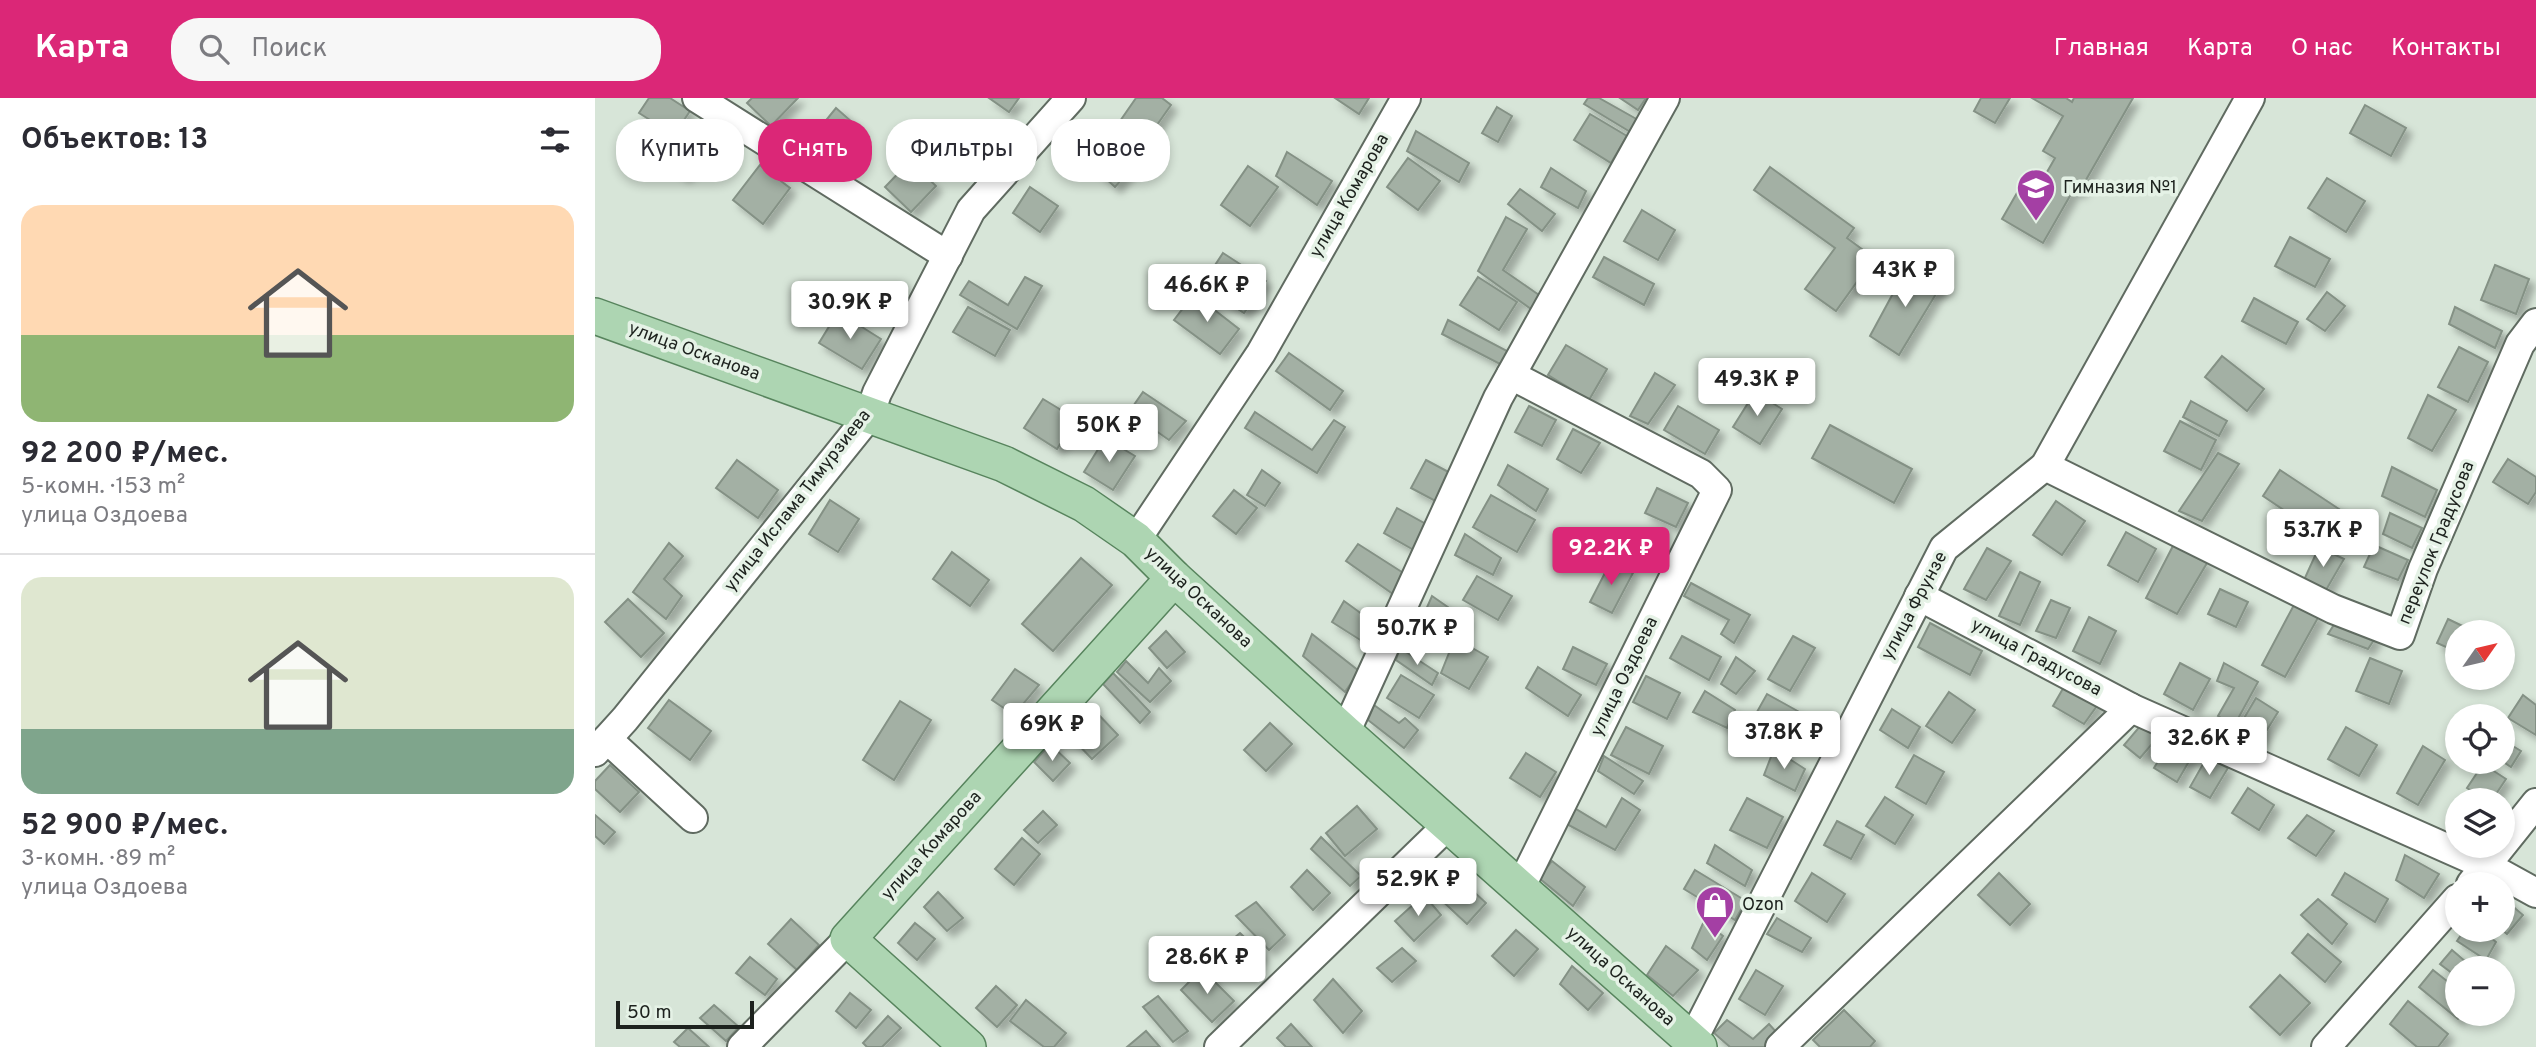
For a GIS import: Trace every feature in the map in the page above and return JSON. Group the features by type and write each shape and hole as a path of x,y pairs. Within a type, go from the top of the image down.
{"main road":[{"name":"улица Осканова","path":"595,316 1004,464 1084,504 1136,540 1174,578 1345,733 1695,1044"},
{"name":"улица Комарова","path":"848,939 1174,578"},
{"path":"848,939 968,1047"}],"street":[{"path":"697,98 948,256"},
{"name":"улица Ислама Тимурзиева","path":"601,746 869,416 877,393 971,210 1071,98"},
{"name":"улица Комарова","path":"1136,540 1261,353 1406,98"},
{"path":"1345,733 1492,410 1665,98"},
{"name":"улица Фрунзе","path":"1695,1044 1944,548 2045,466 2250,98"},
{"name":"переулок Градусова","path":"2045,466 2333,609 2400,635 2423,569 2521,344 2536,323"},
{"name":"улица Оздоева","path":"1511,375 1701,474 1717,490 1520,888"},
{"name":"улица Градусова","path":"1919,596 2131,708 2473,872"},
{"path":"1780,1047 2131,708"},
{"path":"601,746 693,818"},
{"path":"2481,872 2536,803"},
{"path":"1219,1047 1449,824"},
{"name":"улица Градусова","path":"2515,886 2536,893"},
{"path":"2326,1047 2445,913"},
{"name":"улица Комарова","path":"742,1047 848,939"}],"building":[{"path":"649,98 670,98 690,111 685,119 649,119 639,113"},
{"path":"752,98 798,98 778,119 764,119 747,103"},
{"path":"989,98 1019,98 1009,112"},
{"path":"1136,98 1162,98 1171,105 1161,119 1121,119"},
{"path":"1335,98 1369,98 1359,114"},
{"path":"1588,98 1599,98 1640,121 1632,133 1584,104"},
{"path":"1620,98 1646,98 1638,110"},
{"path":"1981,98 2010,98 1995,123 1974,111"},
{"path":"2032,98 2066,98 2072,102 2074,98 2133,98 2079,192 2074,189 2043,243 2002,219 2025,179 2039,186 2055,158 2043,151 2063,116"},
{"path":"2365,105 2406,128 2391,156 2350,133"},
{"path":"1497,107 1512,116 1498,142 1482,133"},
{"path":"836,108 849,119 827,119"},
{"path":"1590,114 1627,136 1611,163 1574,140"},
{"path":"1416,131 1469,163 1459,182 1407,151"},
{"path":"1287,152 1332,181 1317,205 1276,176"},
{"path":"1408,158 1440,181 1418,210 1387,187"},
{"path":"1248,166 1278,187 1250,226 1221,205"},
{"path":"1770,167 1854,228 1847,238 1874,258 1836,311 1805,289 1835,248 1754,190"},
{"path":"758,168 758,182 782,182 790,188 763,224 733,200"},
{"path":"1551,168 1586,191 1578,208 1541,187"},
{"path":"2327,178 2365,201 2346,232 2308,208"},
{"path":"890,182 932,182 936,186 911,212 885,187"},
{"path":"1030,187 1058,206 1040,232 1013,213"},
{"path":"1520,189 1555,214 1542,231 1508,204"},
{"path":"1642,210 1675,230 1658,260 1624,241"},
{"path":"1506,217 1527,229 1503,270 1539,295 1531,309 1478,271"},
{"path":"2290,237 2330,259 2315,287 2275,266"},
{"path":"1223,253 1266,281 1244,313 1202,285"},
{"path":"1604,257 1654,284 1644,305 1593,277"},
{"path":"1909,264 1942,284 1899,355 1870,336"},
{"path":"2495,265 2529,279 2516,314 2481,300"},
{"path":"1025,277 1042,286 1017,329 960,295 969,281 1008,305"},
{"path":"1478,277 1517,302 1499,330 1460,305"},
{"path":"2327,292 2345,306 2325,331 2307,319"},
{"path":"1194,294 1239,329 1220,354 1174,320"},
{"path":"2254,298 2298,322 2286,344 2242,321"},
{"path":"968,307 1010,330 995,356 953,332"},
{"path":"2455,307 2502,331 2495,348 2449,324"},
{"path":"838,312 881,339 862,369 819,343"},
{"path":"1448,320 1509,352 1500,364 1442,334"},
{"path":"1566,345 1607,369 1589,400 1548,375"},
{"path":"2459,347 2488,362 2468,402 2438,387"},
{"path":"1289,353 1343,391 1330,410 1276,371"},
{"path":"2222,356 2264,389 2247,411 2205,377"},
{"path":"1655,373 1675,385 1648,424 1630,416"},
{"path":"1143,392 1186,421 1169,440 1129,412"},
{"path":"1755,392 1782,409 1760,444 1733,427"},
{"path":"2428,395 2456,410 2432,451 2408,438"},
{"path":"1043,399 1076,419 1057,449 1024,428"},
{"path":"2191,401 2227,421 2219,436 2183,417"},
{"path":"1529,406 1556,420 1542,446 1515,432"},
{"path":"1678,406 1719,430 1705,454 1664,430"},
{"path":"1255,412 1312,450 1334,420 1345,427 1317,473 1245,428"},
{"path":"2180,421 2216,440 2201,470 2164,451"},
{"path":"1830,425 1912,469 1894,503 1812,458"},
{"path":"1573,429 1600,443 1581,473 1557,459"},
{"path":"1105,438 1135,456 1113,490 1084,472"},
{"path":"2218,453 2239,464 2202,521 2179,511"},
{"path":"2508,459 2536,477 2536,492 2528,504 2493,482"},
{"path":"737,460 778,490 758,518 716,488"},
{"path":"1426,460 1456,476 1441,504 1411,488"},
{"path":"1508,465 1548,489 1536,511 1498,485"},
{"path":"2392,467 2437,490 2425,517 2382,496"},
{"path":"1262,470 1280,483 1265,506 1247,495"},
{"path":"2280,470 2342,511 2325,538 2263,496"},
{"path":"1657,488 1688,503 1676,527 1645,513"},
{"path":"1234,490 1257,508 1236,534 1213,516"},
{"path":"1491,495 1535,520 1517,552 1473,527"},
{"path":"830,500 859,519 838,552 809,534"},
{"path":"2056,501 2085,521 2062,555 2033,535"},
{"path":"1397,508 1433,528 1419,553 1384,533"},
{"path":"2390,513 2422,528 2412,548 2383,534"},
{"path":"2126,532 2156,549 2138,582 2108,565"},
{"path":"1465,534 1501,558 1493,575 1455,555"},
{"path":"669,543 683,556 664,579 682,596 666,619 633,592"},
{"path":"1358,544 1405,574 1393,594 1346,561"},
{"path":"2174,544 2207,563 2177,614 2146,598"},
{"path":"2374,545 2408,560 2398,580 2364,567"},
{"path":"2319,547 2344,559 2326,590 2304,580"},
{"path":"1987,548 2011,561 1986,600 1964,589"},
{"path":"952,552 989,580 970,606 933,579"},
{"path":"1081,558 1112,585 1053,651 1022,624"},
{"path":"1611,561 1633,573 1612,613 1590,602"},
{"path":"2020,572 2040,582 2020,625 1999,616"},
{"path":"1477,576 1512,596 1498,620 1463,600"},
{"path":"1691,583 1750,615 1734,643 1721,634 1729,620 1684,596"},
{"path":"2220,589 2248,602 2236,627 2208,614"},
{"path":"1432,596 1465,619 1456,633 1424,614"},
{"path":"628,599 664,633 641,657 605,622"},
{"path":"2051,600 2070,608 2056,638 2036,631"},
{"path":"1344,601 1377,625 1365,643 1332,622"},
{"path":"2295,603 2319,616 2285,677 2262,665"},
{"path":"2089,617 2116,631 2100,664 2073,651"},
{"path":"2337,620 2376,637 2368,649 2328,634"},
{"path":"1930,623 1982,651 1970,675 1918,647"},
{"path":"2445,626 2445,647 2437,643"},
{"path":"1166,631 1185,652 1167,668 1149,648"},
{"path":"1312,634 1359,671 1345,692 1303,656"},
{"path":"1682,636 1721,657 1709,680 1670,658"},
{"path":"1793,636 1815,648 1790,691 1768,679"},
{"path":"1455,638 1488,657 1469,689 1441,673"},
{"path":"1573,647 1607,664 1596,685 1563,669"},
{"path":"1400,648 1438,673 1432,685 1396,660"},
{"path":"1736,657 1755,671 1736,694 1721,684"},
{"path":"2370,658 2402,671 2389,704 2356,691"},
{"path":"1126,661 1148,683 1159,668 1171,681 1150,702 1117,672"},
{"path":"2180,663 2210,679 2193,710 2164,694"},
{"path":"2224,663 2258,682 2234,726 2218,716 2234,688 2217,681"},
{"path":"1538,667 1581,695 1568,716 1526,688"},
{"path":"1015,669 1039,685 1014,715 992,700"},
{"path":"1113,673 1150,712 1140,723 1103,684"},
{"path":"1401,675 1434,695 1419,718 1387,698"},
{"path":"1646,676 1680,693 1667,719 1633,702"},
{"path":"2065,685 2099,703 2084,724 2053,706"},
{"path":"1705,691 1735,710 1727,728 1693,712"},
{"path":"1949,692 1975,710 1952,743 1926,726"},
{"path":"1767,694 1803,714 1788,739 1753,719"},
{"path":"2523,695 2536,705 2536,735 2515,722 2515,707"},
{"path":"2256,698 2278,712 2259,743 2237,730"},
{"path":"669,700 711,731 690,760 648,728"},
{"path":"900,701 931,720 894,780 863,760"},
{"path":"1374,705 1399,723 1405,718 1418,730 1404,748 1368,720"},
{"path":"1892,709 1920,727 1908,748 1880,730"},
{"path":"1096,712 1118,735 1092,759 1071,737"},
{"path":"1270,723 1292,744 1266,771 1244,750"},
{"path":"2141,725 2158,737 2140,758 2124,745"},
{"path":"1626,727 1663,746 1649,774 1611,755"},
{"path":"2346,727 2377,745 2359,776 2328,759"},
{"path":"2172,738 2195,751 2177,782 2154,768"},
{"path":"1050,744 1070,763 1053,781 1034,762"},
{"path":"2423,746 2445,760 2418,805 2397,793"},
{"path":"2515,747 2521,751 2515,761"},
{"path":"1774,749 1805,769 1795,791 1764,775"},
{"path":"1526,753 1556,772 1540,797 1510,778"},
{"path":"1914,755 1944,772 1926,804 1896,787"},
{"path":"1604,756 1643,781 1634,794 1598,771"},
{"path":"2207,757 2228,768 2210,798 2190,787"},
{"path":"610,765 639,792 620,812 595,789 595,781"},
{"path":"2476,774 2498,774 2506,779 2500,788 2467,788"},
{"path":"2248,788 2274,805 2259,830 2232,813"},
{"path":"1885,797 1913,815 1895,844 1866,826"},
{"path":"1622,798 1640,810 1615,850 1563,822 1571,806 1606,827"},
{"path":"1747,798 1783,817 1767,848 1730,830"},
{"path":"1357,806 1377,829 1345,856 1326,833"},
{"path":"1043,811 1057,825 1038,843 1024,830"},
{"path":"595,815 615,832 604,844 595,836"},
{"path":"2307,815 2334,831 2316,856 2288,838"},
{"path":"1837,821 1864,835 1851,859 1824,845"},
{"path":"1321,837 1361,876 1350,886 1311,849"},
{"path":"1022,838 1040,854 1014,885 995,869"},
{"path":"1715,845 1752,870 1745,886 1707,863"},
{"path":"2405,855 2439,874 2424,898 2396,880"},
{"path":"1552,861 1585,887 1573,906 1539,878"},
{"path":"1307,870 1330,893 1313,910 1291,887"},
{"path":"1695,870 1746,901 1735,920 1684,889"},
{"path":"1812,873 1845,894 1827,922 1795,901"},
{"path":"1999,873 2030,904 2010,925 1978,895"},
{"path":"2345,873 2388,899 2375,922 2332,895"},
{"path":"1457,876 1486,903 1467,924 1438,897"},
{"path":"938,892 963,918 947,931 924,907"},
{"path":"1424,895 1441,915 1414,941 1395,921"},
{"path":"2318,899 2347,924 2332,944 2301,915"},
{"path":"1256,902 1285,935 1269,950 1236,916"},
{"path":"2515,908 2523,915 2515,924"},
{"path":"1777,918 1811,938 1802,952 1767,934"},
{"path":"791,919 819,945 797,970 768,944"},
{"path":"1704,921 1723,936 1707,960 1692,948"},
{"path":"915,923 935,939 917,960 898,943"},
{"path":"1516,930 1538,949 1514,976 1492,956"},
{"path":"1240,933 1262,954 1245,970 1222,948"},
{"path":"2308,934 2341,962 2325,982 2292,953"},
{"path":"2459,942 2496,942 2488,956 2480,956"},
{"path":"1666,946 1698,970 1673,996 1647,975"},
{"path":"1402,948 1416,961 1392,982 1377,968"},
{"path":"2452,950 2459,956 2447,956"},
{"path":"750,957 777,979 765,995 736,973"},
{"path":"1572,966 1603,993 1588,1010 1560,984"},
{"path":"1202,969 1234,1001 1212,1022 1181,990"},
{"path":"1756,970 1783,986 1765,1015 1739,999"},
{"path":"2433,970 2445,980 2445,1008 2419,987"},
{"path":"2280,975 2310,1003 2280,1035 2250,1007"},
{"path":"1333,979 1362,1011 1343,1033 1314,1000"},
{"path":"996,986 1017,1005 997,1027 976,1008"},
{"path":"850,993 871,1010 856,1028 836,1011"},
{"path":"1158,996 1188,1031 1173,1042 1143,1007"},
{"path":"1026,1000 1066,1033 1054,1047 1044,1047 1010,1021"},
{"path":"2408,1001 2448,1034 2438,1047 2417,1047 2390,1024"},
{"path":"714,1005 739,1027 726,1041 700,1018"},
{"path":"1844,1010 1875,1041 1870,1047 1820,1047 1813,1040"},
{"path":"888,1016 901,1028 882,1047 867,1047 863,1043"},
{"path":"1727,1020 1753,1039 1769,1024 1778,1034 1767,1047 1730,1047 1714,1033"},
{"path":"1291,1024 1312,1047 1286,1047 1277,1038"},
{"path":"688,1028 709,1047 680,1047 674,1042"},
{"path":"1146,1031 1160,1047 1127,1047"}],"place":[{"name":"Гимназия №1","path":"2036,222"},
{"name":"Ozon","path":"1715,939"}]}
